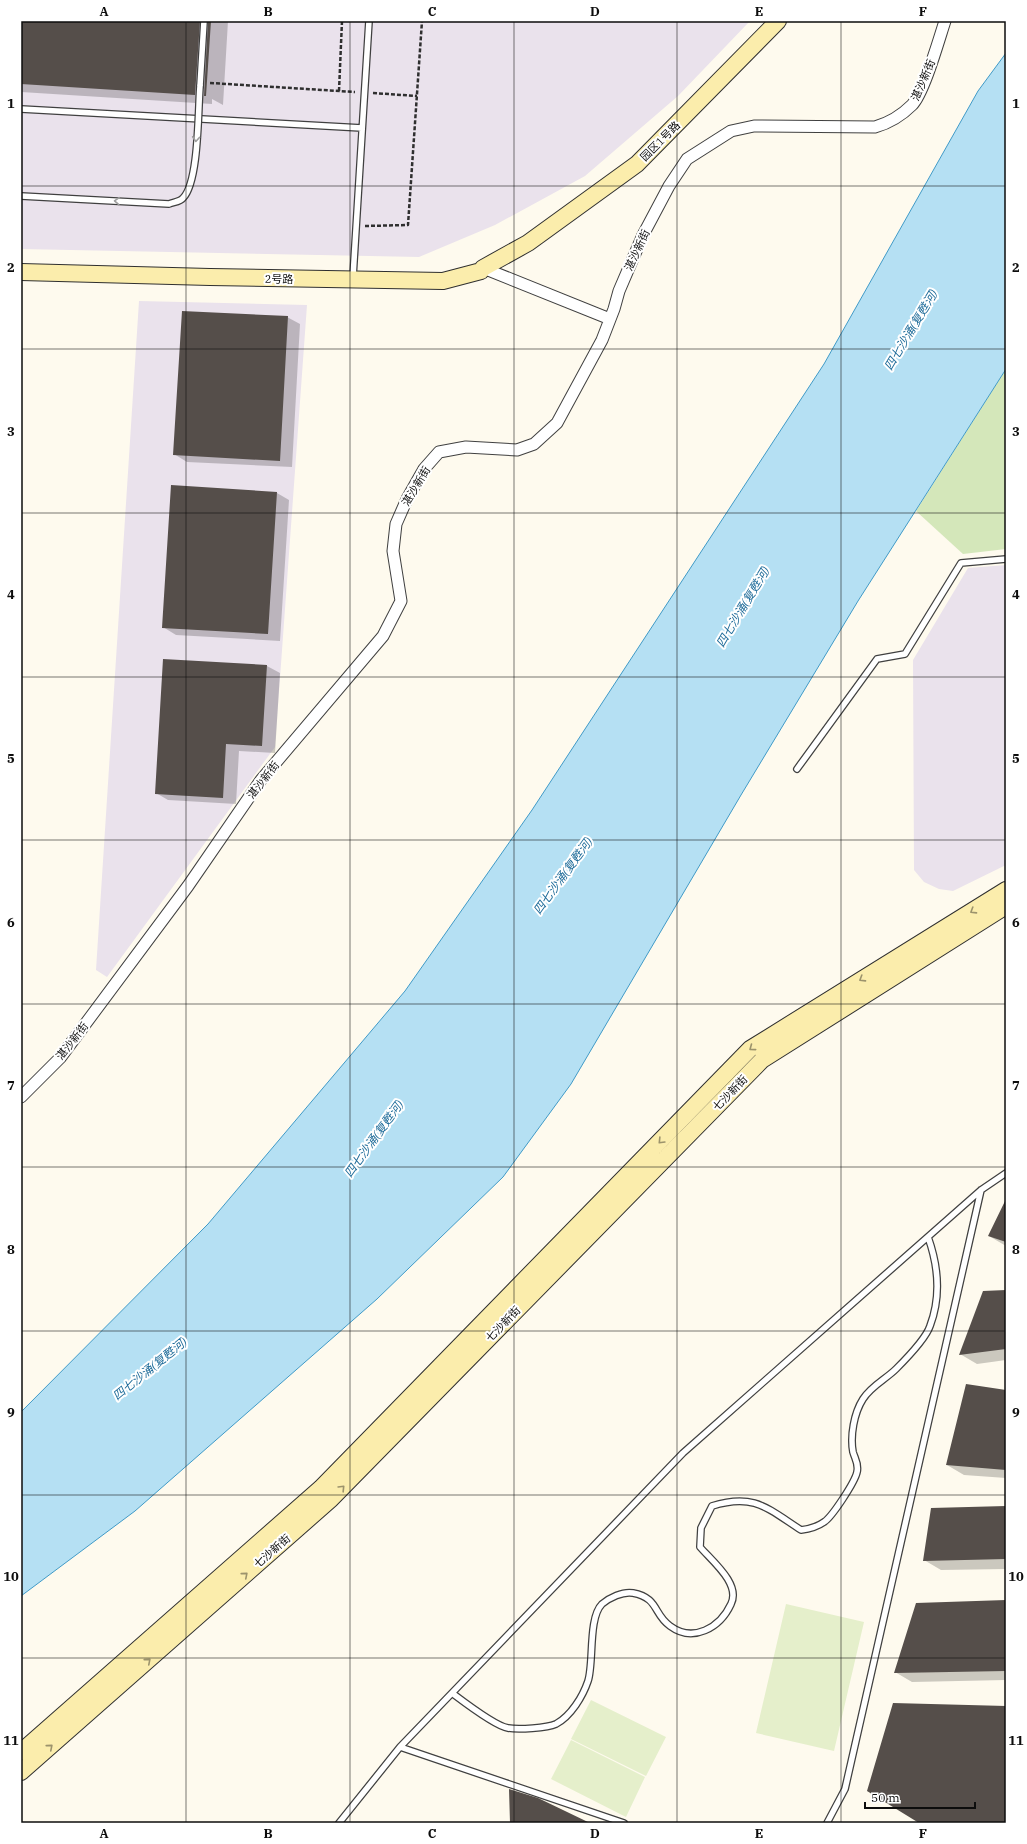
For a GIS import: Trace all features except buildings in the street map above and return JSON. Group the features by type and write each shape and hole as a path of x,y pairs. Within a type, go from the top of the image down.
{"street":[{"name":"园区1号路","path":"528,243 637,164 778,21"},
{"name":"湛沙新街","path":"21,1097 60,1058 188,886 261,780 383,636 401,601 393,551 396,524 407,499 424,469 439,452 466,447 517,450 534,444 557,423 591,362 610,319 618,291 643,235 669,186 687,159 731,131 754,126 875,127 887,124 913,104 926,78 945,21"},
{"name":"2号路","path":"21,272 443,281 481,271 483,268 528,243"},
{"path":"483,268 610,319"},
{"name":"七沙新街","path":"21,1752 321,1488 750,1049 1006,890"},
{"name":"七沙新街","path":"21,1772 331,1499 762,1060 1006,906"}],"lane":[{"path":"21,196 169,204 182,200 190,188 193,173 204,21"},
{"path":"353,280 369,21"},
{"path":"21,109 362,128"},
{"path":"797,769 877,660 905,654 961,563 1006,559"},
{"path":"339,1823 400,1747 683,1454 981,1190 1006,1172"},
{"path":"827,1823 844,1789 981,1190"},
{"path":"452,1693 485,1716 508,1728 531,1728 556,1724 569,1713 577,1703 588,1680 594,1623 601,1605 614,1596 631,1593 645,1597 655,1605 662,1619 670,1626 684,1632 700,1633 715,1625 727,1614 733,1600 729,1579 700,1547 701,1528 712,1506 728,1501 753,1501 768,1508 801,1530 814,1528 825,1522 842,1500 857,1473 858,1462 853,1452 852,1435 858,1410 863,1398 874,1386 897,1368 930,1327 936,1305 937,1289 935,1255 928,1237"},
{"path":"400,1747 624,1823"}],"path":[{"path":"338,91 342,21"},
{"path":"356,226 408,225 422,21"},
{"path":"207,83 417,96"}],"shaded area":[{"path":"21,21 750,21 678,96 585,176 495,225 419,257 21,249"},
{"path":"139,301 307,305 275,747 107,977 96,970"},
{"path":"1006,565 1006,865 953,891 939,889 924,882 914,870 913,660 968,568"}],"green space":[{"path":"1006,369 1006,549 963,554 916,511"},
{"path":"786,1604 864,1622 834,1751 756,1733"},
{"path":"591,1700 666,1737 646,1776 571,1739"},
{"path":"571,1740 645,1777 626,1817 551,1779"}],"water":[{"name":"四七沙涌(复甦河)","path":"1006,53 1006,369 858,601 741,795 571,1084 503,1177 377,1299 135,1511 21,1596 21,1412 208,1224 405,991 532,810 824,364 978,91"}]}
